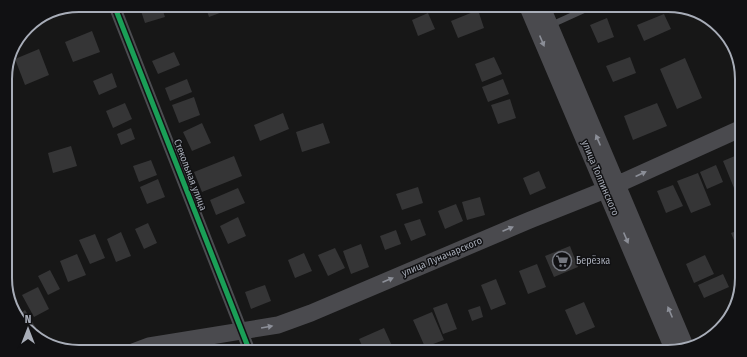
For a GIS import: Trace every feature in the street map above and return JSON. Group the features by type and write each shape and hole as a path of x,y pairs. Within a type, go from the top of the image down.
{"main road":[{"name":"улица Толпинского","path":"530,12 684,343"},
{"name":"улица Толпинского","path":"544,12 672,345"},
{"name":"улица Луначарского","path":"156,345 278,325 312,313 530,220 611,188 735,131"}],"street":[{"name":"Стекольная улица","path":"117,12 247,345"}],"lane":[{"path":"550,26 580,12"}],"building":[{"path":"141,12 163,12 165,17 145,23"},
{"path":"207,12 222,12 209,17"},
{"path":"473,12 479,12 484,28 458,38 451,21"},
{"path":"428,13 435,29 418,36 412,20"},
{"path":"664,14 671,29 644,41 637,25"},
{"path":"607,18 614,37 598,43 590,25"},
{"path":"92,31 100,52 73,62 65,42"},
{"path":"39,49 49,75 25,85 15,59"},
{"path":"174,52 180,65 158,74 152,61"},
{"path":"494,57 502,74 482,82 475,64"},
{"path":"630,57 636,73 613,82 606,66"},
{"path":"685,58 702,98 677,109 660,69"},
{"path":"112,73 117,87 99,95 93,81"},
{"path":"187,79 192,92 170,101 165,88"},
{"path":"503,79 509,94 488,102 482,87"},
{"path":"194,97 200,115 179,123 172,105"},
{"path":"510,99 516,118 498,124 491,105"},
{"path":"125,103 132,119 113,128 106,111"},
{"path":"657,103 667,126 633,140 624,116"},
{"path":"283,113 289,129 260,141 254,125"},
{"path":"202,123 211,143 192,151 183,132"},
{"path":"323,123 330,143 302,152 296,132"},
{"path":"131,128 135,139 121,145 117,134"},
{"path":"71,146 77,166 53,173 48,153"},
{"path":"234,156 242,176 202,192 194,172"},
{"path":"735,156 735,188 734,188 723,161"},
{"path":"151,160 157,175 139,182 133,166"},
{"path":"716,165 723,182 707,189 700,172"},
{"path":"539,171 546,188 530,195 523,178"},
{"path":"698,173 711,205 691,213 677,181"},
{"path":"158,179 165,197 147,204 140,187"},
{"path":"673,185 683,206 666,213 657,191"},
{"path":"418,187 423,203 402,210 396,194"},
{"path":"238,188 245,203 216,215 210,200"},
{"path":"480,197 485,215 467,220 462,202"},
{"path":"456,204 463,221 445,229 438,211"},
{"path":"238,217 246,236 228,244 220,226"},
{"path":"420,219 426,235 411,241 404,224"},
{"path":"148,223 157,243 144,249 135,229"},
{"path":"396,230 401,244 385,250 380,236"},
{"path":"121,232 131,256 116,262 107,239"},
{"path":"735,232 735,242 731,233"},
{"path":"95,234 105,258 90,264 79,240"},
{"path":"361,244 369,267 351,274 343,251"},
{"name":"Берёзка","path":"570,246 578,267 554,277 545,256"},
{"path":"335,248 345,268 328,276 318,255"},
{"path":"304,253 312,271 295,278 288,260"},
{"path":"77,254 86,275 68,282 60,261"},
{"path":"705,255 714,274 694,283 686,264"},
{"path":"537,264 546,287 528,294 519,271"},
{"path":"50,270 60,289 48,295 38,276"},
{"path":"723,274 729,287 704,298 698,285"},
{"path":"496,279 506,304 491,310 481,285"},
{"path":"265,285 271,301 251,309 245,292"},
{"path":"38,287 49,309 34,317 22,295"},
{"path":"584,302 595,327 576,335 565,310"},
{"path":"447,303 457,329 443,334 433,308"},
{"path":"480,306 483,317 472,321 468,310"},
{"path":"25,310 36,328 26,319 21,313"},
{"path":"432,312 444,340 430,345 424,345 413,320"},
{"path":"384,328 392,345 362,345 359,339"}],"cycle path":[{"path":"117,12 247,345"}],"place":[{"name":"Берёзка","path":"562,261"}]}
